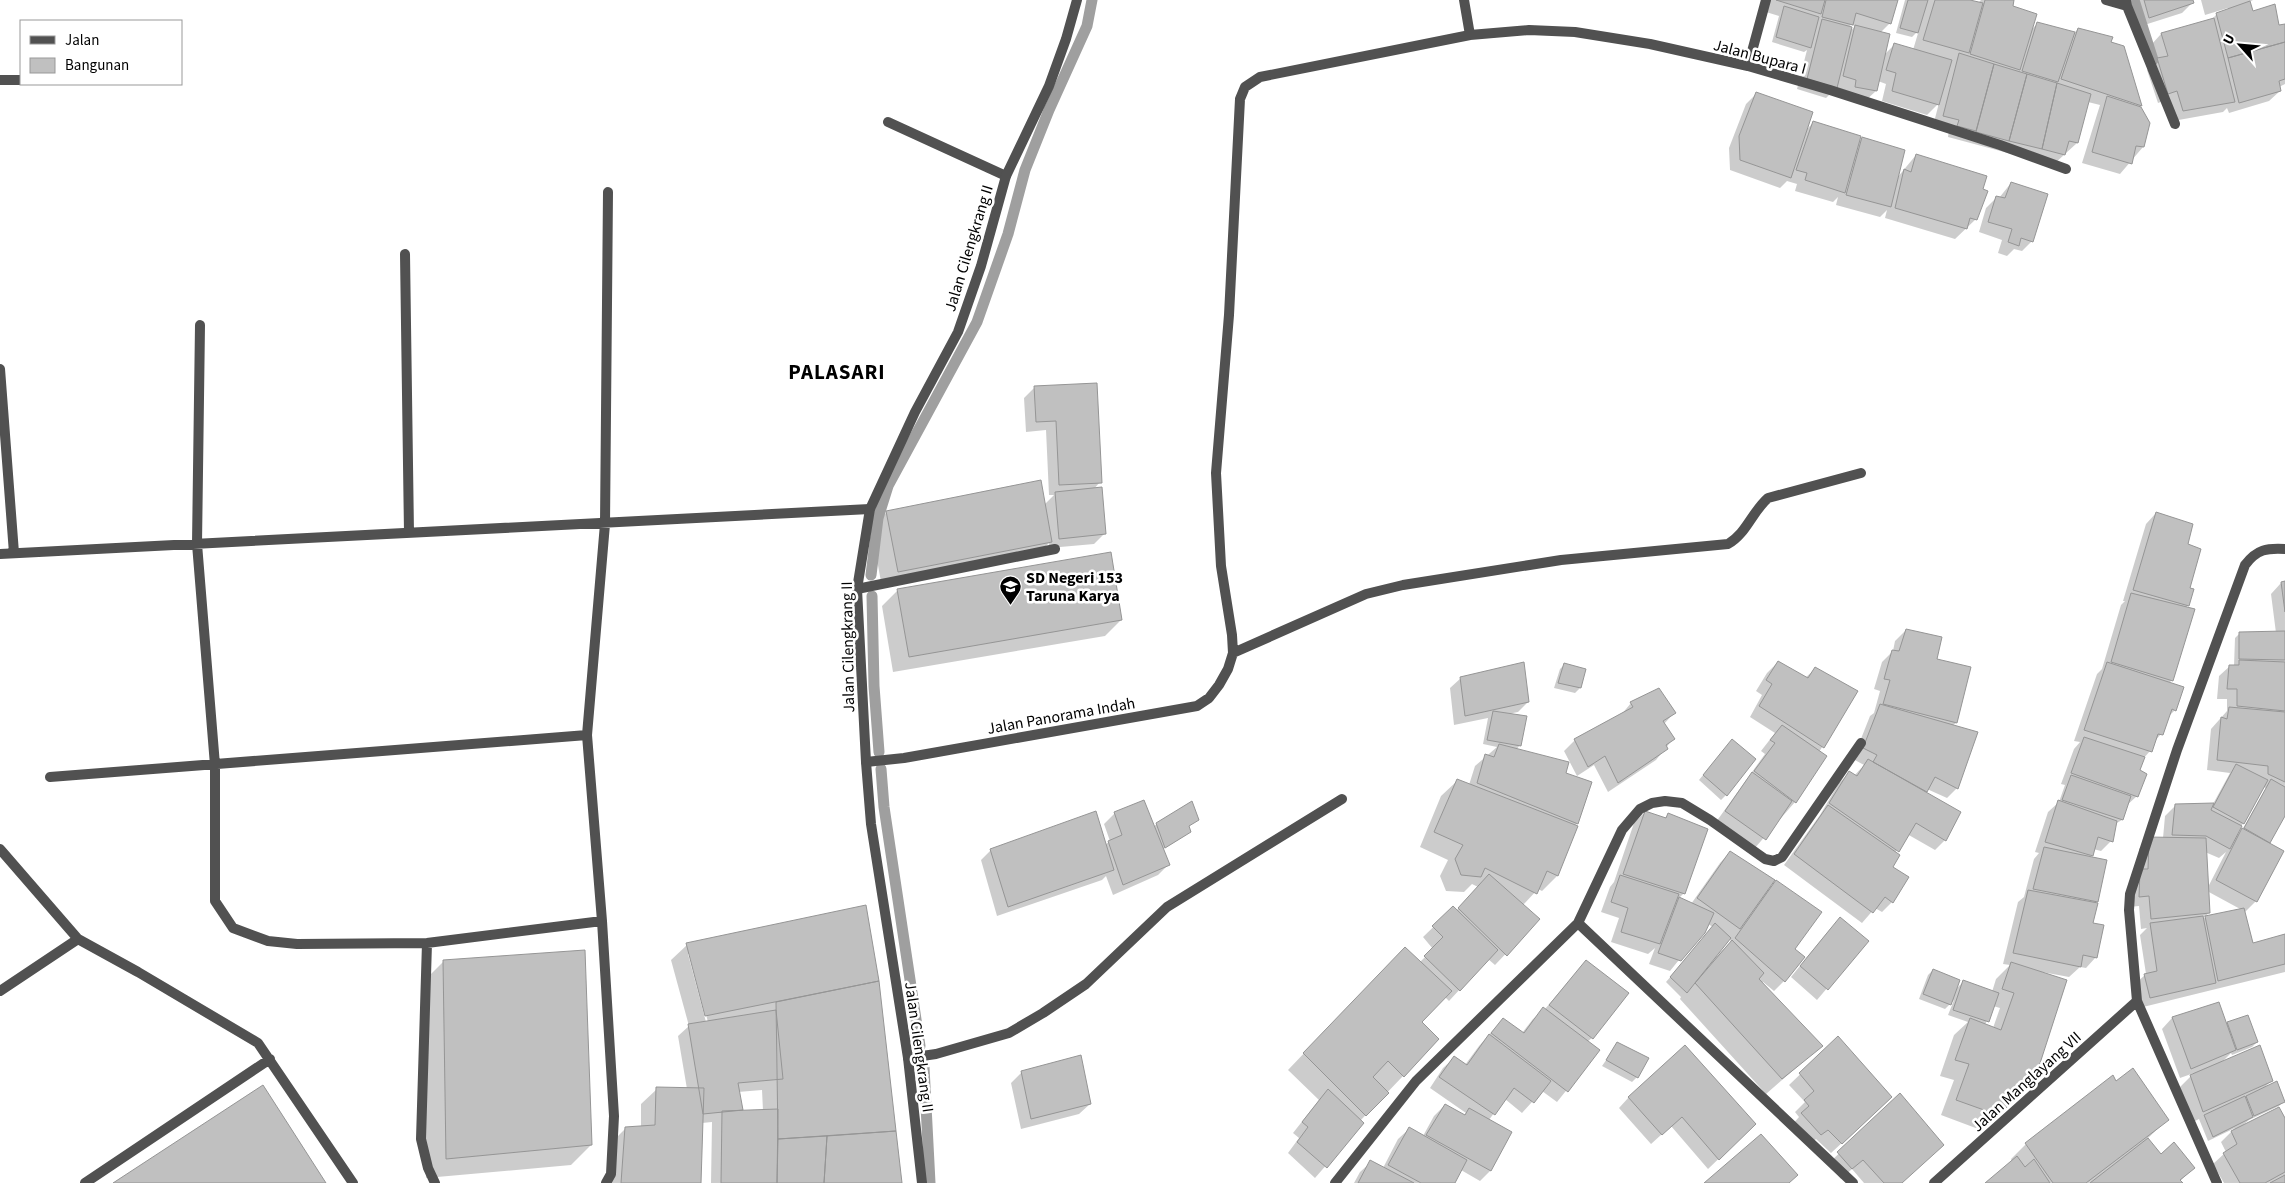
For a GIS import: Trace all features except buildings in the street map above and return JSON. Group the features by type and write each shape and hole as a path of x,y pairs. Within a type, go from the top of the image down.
{"street":[{"name":"Jalan Cilengkrang II","path":"922,1183 908,1058 871,824 857,589 870,509 915,412 958,332 981,266 1006,176 1049,86 1066,39 1077,0"},
{"path":"1464,0 1470,35"},
{"path":"1748,66 1766,0"},
{"path":"2106,0 2127,3 2175,124"},
{"name":"Jalan Bupara I","path":"1233,653 1221,566 1216,473 1229,315 1240,99 1245,87 1260,77 1470,35 1529,30 1575,32 1650,44 1748,66 2000,145 2066,170"},
{"path":"0,80 20,80"},
{"path":"888,122 1006,176"},
{"path":"606,1183 611,1174 614,1116 588,735 605,524 608,192"},
{"path":"405,254 409,533"},
{"path":"200,325 197,544 215,765 215,901 233,928 268,941 297,944 427,943 602,921"},
{"path":"0,369 14,553"},
{"path":"1233,653 1366,594 1403,585 1561,560 1728,544 1740,536 1757,509 1768,498 1861,473"},
{"path":"0,554 870,509"},
{"path":"2217,1183 2137,1001 2129,910 2130,894 2177,750 2246,565 2256,552 2265,548 2285,549"},
{"path":"857,589 1055,549"},
{"name":"Jalan Panorama Indah","path":"866,762 904,758 1197,706 1208,698 1218,685 1228,669 1233,653"},
{"path":"50,777 588,735"},
{"path":"1335,1183 1416,1081 1578,923 1622,830 1640,809 1652,803 1665,801 1682,803 1710,820 1759,855 1774,861 1782,858 1861,743"},
{"path":"908,1058 936,1054 1009,1033 1043,1013 1086,984 1167,907 1342,799"},
{"path":"0,849 78,939 258,1043 353,1183"},
{"path":"1578,923 1853,1183"},
{"path":"0,991 78,939"},
{"path":"427,943 420,1139 428,1168 435,1183"},
{"name":"Jalan Manglayang VII","path":"1934,1183 2137,1001"},
{"path":"85,1183 270,1059"}],"waterway":[{"path":"871,575 878,518 888,486 977,322 1008,234 1025,170 1049,110 1087,26 1092,0"},
{"path":"2134,0 2153,60"},
{"path":"872,596 874,686 879,752"},
{"path":"881,769 884,807 920,1046"},
{"path":"924,1067 930,1183"}],"place":[{"name":"SD Negeri 153 Taruna Karya","path":"1010,605"}],"district":[{"name":"PALASARI","path":"837,372"}]}
